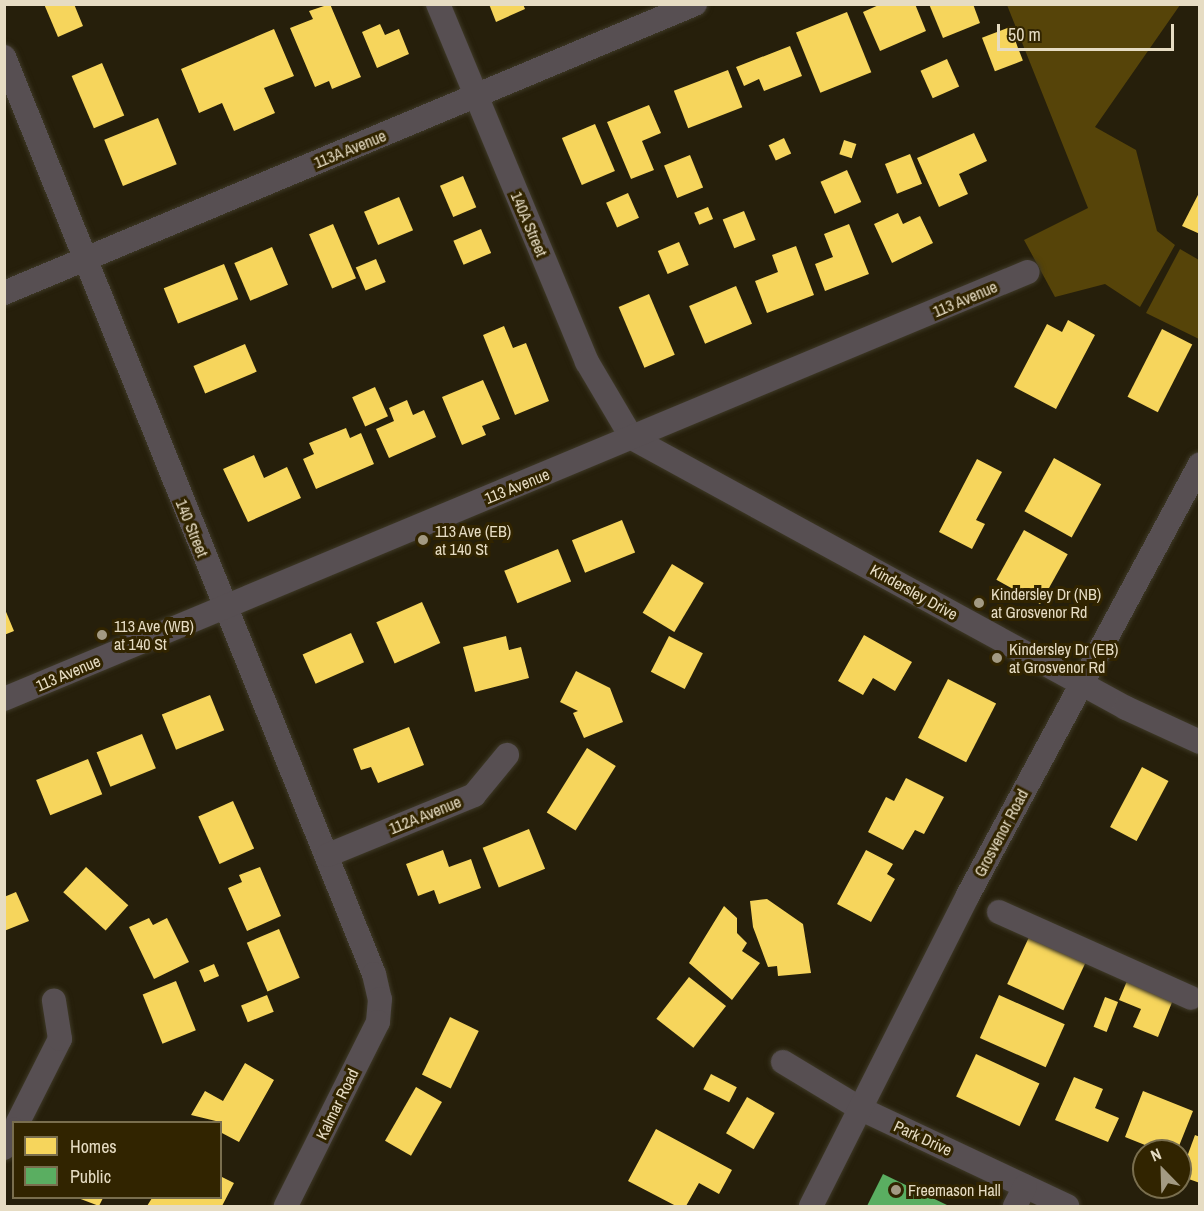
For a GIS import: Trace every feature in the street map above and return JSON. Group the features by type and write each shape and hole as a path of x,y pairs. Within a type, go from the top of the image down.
{"street":[{"name":"140A Street","path":"438,4 587,362 632,438"},
{"name":"113A Avenue","path":"4,293 695,4"},
{"name":"140 Street","path":"4,57 224,607 328,855 380,999"},
{"name":"113 Avenue","path":"4,699 1028,272"},
{"name":"Kindersley Drive","path":"632,438 1083,684 1200,742"},
{"name":"Grosvenor Road","path":"811,1206 1200,464"},
{"name":"112A Avenue","path":"328,855 474,795 507,755"},
{"path":"999,912 1191,998"},
{"name":"Kalmar Road","path":"286,1206 378,1022 380,999"},
{"path":"19,1121 60,1039 54,1000"},
{"name":"Park Drive","path":"783,1062 861,1109 1020,1196 1067,1206"},
{"path":"4,1148 12,1134"}],"shaded area":[{"path":"1007,5 1180,5 1095,127 1136,150 1157,231 1175,245 1140,307 1105,284 1055,297 1024,240 1088,208"},
{"path":"1180,249 1199,260 1199,339 1146,313"}],"building: Homes":[{"path":"44,4 74,4 83,26 58,37"},
{"path":"330,4 361,77 332,89 329,81 315,87 290,28 313,19 309,11"},
{"path":"489,4 523,4 525,9 496,22"},
{"path":"881,4 915,4 926,31 880,51 863,12"},
{"path":"929,4 973,4 980,23 943,38"},
{"path":"847,12 871,72 820,93 796,33"},
{"path":"380,24 385,35 399,29 409,54 377,68 362,32"},
{"path":"1010,27 1023,61 995,71 982,38"},
{"path":"274,29 294,76 264,88 275,113 234,131 222,103 199,113 181,69"},
{"path":"790,46 802,76 764,91 759,79 744,86 736,67"},
{"path":"947,59 959,86 933,98 921,71"},
{"path":"102,63 124,115 94,128 72,76"},
{"path":"728,70 742,107 688,128 674,91"},
{"path":"649,105 661,133 642,141 654,170 631,179 607,122"},
{"path":"158,118 177,164 123,186 104,140"},
{"path":"595,124 615,171 582,185 562,138"},
{"path":"974,133 987,161 959,174 968,194 939,207 917,158"},
{"path":"784,138 791,153 776,161 769,145"},
{"path":"844,140 856,144 852,158 839,154"},
{"path":"910,154 922,184 897,194 885,164"},
{"path":"690,155 703,187 677,198 664,165"},
{"path":"847,170 861,202 835,214 821,182"},
{"path":"463,176 476,207 453,217 440,186"},
{"path":"1200,191 1200,234 1182,226"},
{"path":"628,193 639,218 617,227 606,203"},
{"path":"399,197 413,230 378,245 364,212"},
{"path":"708,207 713,219 699,225 694,213"},
{"path":"744,211 756,240 734,248 723,220"},
{"path":"898,213 903,224 920,216 933,243 892,263 874,224"},
{"path":"333,224 356,278 332,288 309,234"},
{"path":"849,224 869,274 825,291 815,264 833,257 824,234"},
{"path":"481,229 491,253 464,265 453,241"},
{"path":"679,242 689,265 668,274 658,251"},
{"path":"796,246 814,295 767,313 755,281 778,272 772,255"},
{"path":"272,247 288,285 250,301 234,263"},
{"path":"376,259 386,282 366,291 356,268"},
{"path":"224,264 238,299 178,324 164,288"},
{"path":"736,286 752,324 705,344 689,306"},
{"path":"649,294 675,355 644,368 619,307"},
{"path":"1068,320 1095,335 1056,409 1014,387 1047,324 1062,332"},
{"path":"504,326 513,348 526,343 549,401 515,415 483,335"},
{"path":"1162,329 1192,344 1158,412 1127,397"},
{"path":"245,344 257,372 205,393 193,366"},
{"path":"483,380 500,419 482,426 486,435 462,445 442,397"},
{"path":"375,387 388,416 365,426 352,397"},
{"path":"407,400 413,415 424,410 436,437 389,458 376,429 394,421 389,408"},
{"path":"346,428 350,438 361,433 374,464 316,489 303,459 314,454 309,443"},
{"path":"254,455 264,478 287,467 301,498 248,522 223,469"},
{"path":"1054,458 1101,484 1072,538 1024,511"},
{"path":"977,459 1002,472 976,520 985,524 972,549 939,532"},
{"path":"622,520 635,552 585,573 572,540"},
{"path":"1024,530 1068,554 1040,604 996,580"},
{"path":"558,549 571,581 517,603 504,571"},
{"path":"672,564 704,583 674,632 643,613"},
{"path":"422,602 440,643 395,663 376,622"},
{"path":"4,607 14,631 4,635"},
{"path":"351,633 364,662 316,684 303,655"},
{"path":"864,635 912,662 895,691 873,678 863,695 838,681"},
{"path":"506,636 509,650 521,647 529,678 475,692 463,647"},
{"path":"669,636 703,653 685,689 651,672"},
{"path":"576,671 610,688 623,722 584,738 573,713 578,711 560,702"},
{"path":"948,679 996,704 966,762 918,738"},
{"path":"210,695 224,730 176,750 162,714"},
{"path":"409,727 424,765 378,783 371,767 361,770 353,749"},
{"path":"142,734 156,768 110,787 97,752"},
{"path":"587,748 616,766 576,830 547,812"},
{"path":"88,759 102,794 50,815 36,780"},
{"path":"1142,767 1168,781 1137,841 1110,827"},
{"path":"906,778 944,797 924,834 915,830 903,850 868,832 886,797 894,801"},
{"path":"233,801 254,849 219,864 198,816"},
{"path":"529,829 545,869 499,888 483,848"},
{"path":"443,850 449,867 471,859 481,888 439,904 434,890 418,896 406,864"},
{"path":"866,850 893,864 887,874 895,879 871,922 837,904"},
{"path":"86,867 128,905 106,930 63,892"},
{"path":"260,867 281,916 247,931 228,888 242,882 239,875"},
{"path":"16,892 29,921 4,931 4,897"},
{"path":"767,899 803,924 811,973 778,976 777,966 768,967 753,927 750,901"},
{"path":"724,906 737,918 737,933 747,943 742,951 760,963 732,1000 689,963"},
{"path":"149,918 153,925 167,918 189,962 154,979 129,927"},
{"path":"279,929 300,978 267,991 247,943"},
{"path":"1030,935 1086,961 1063,1010 1007,984"},
{"path":"214,964 219,976 204,982 199,970"},
{"path":"689,977 726,1006 693,1048 656,1019"},
{"path":"176,981 196,1030 162,1044 143,994"},
{"path":"1127,981 1173,1000 1158,1037 1133,1027 1141,1009 1119,1000"},
{"path":"267,995 274,1012 248,1022 241,1005"},
{"path":"999,995 1065,1024 1046,1067 980,1038"},
{"path":"1105,997 1118,1002 1107,1032 1094,1027"},
{"path":"450,1017 479,1031 451,1089 422,1075"},
{"path":"976,1054 1039,1084 1020,1126 956,1097"},
{"path":"245,1063 274,1080 239,1142 222,1133 222,1121 191,1115 205,1091 223,1101"},
{"path":"711,1074 737,1087 729,1102 703,1089"},
{"path":"1074,1077 1103,1089 1095,1108 1119,1118 1108,1142 1055,1120"},
{"path":"416,1087 442,1102 411,1156 385,1141"},
{"path":"1143,1091 1193,1111 1182,1139 1132,1140 1125,1137"},
{"path":"747,1097 775,1113 754,1149 726,1133"},
{"path":"656,1129 732,1170 719,1194 699,1183 686,1206 676,1206 628,1181"},
{"path":"1195,1135 1200,1137 1200,1183 1192,1180 1192,1143"},
{"path":"222,1177 234,1183 222,1206 147,1206 151,1199 222,1199"},
{"path":"81,1199 102,1199 99,1206"}],"building: Public":[{"name":"Freemason Hall","path":"883,1174 949,1206 867,1206"}],"place":[{"name":"113 Ave (EB) at 140 St","path":"423,540"},
{"name":"Kindersley Dr (NB) at Grosvenor Rd","path":"979,603"},
{"name":"113 Ave (WB) at 140 St","path":"102,635"},
{"name":"Kindersley Dr (EB) at Grosvenor Rd","path":"997,658"},
{"name":"Freemason Hall","path":"896,1190"}]}
